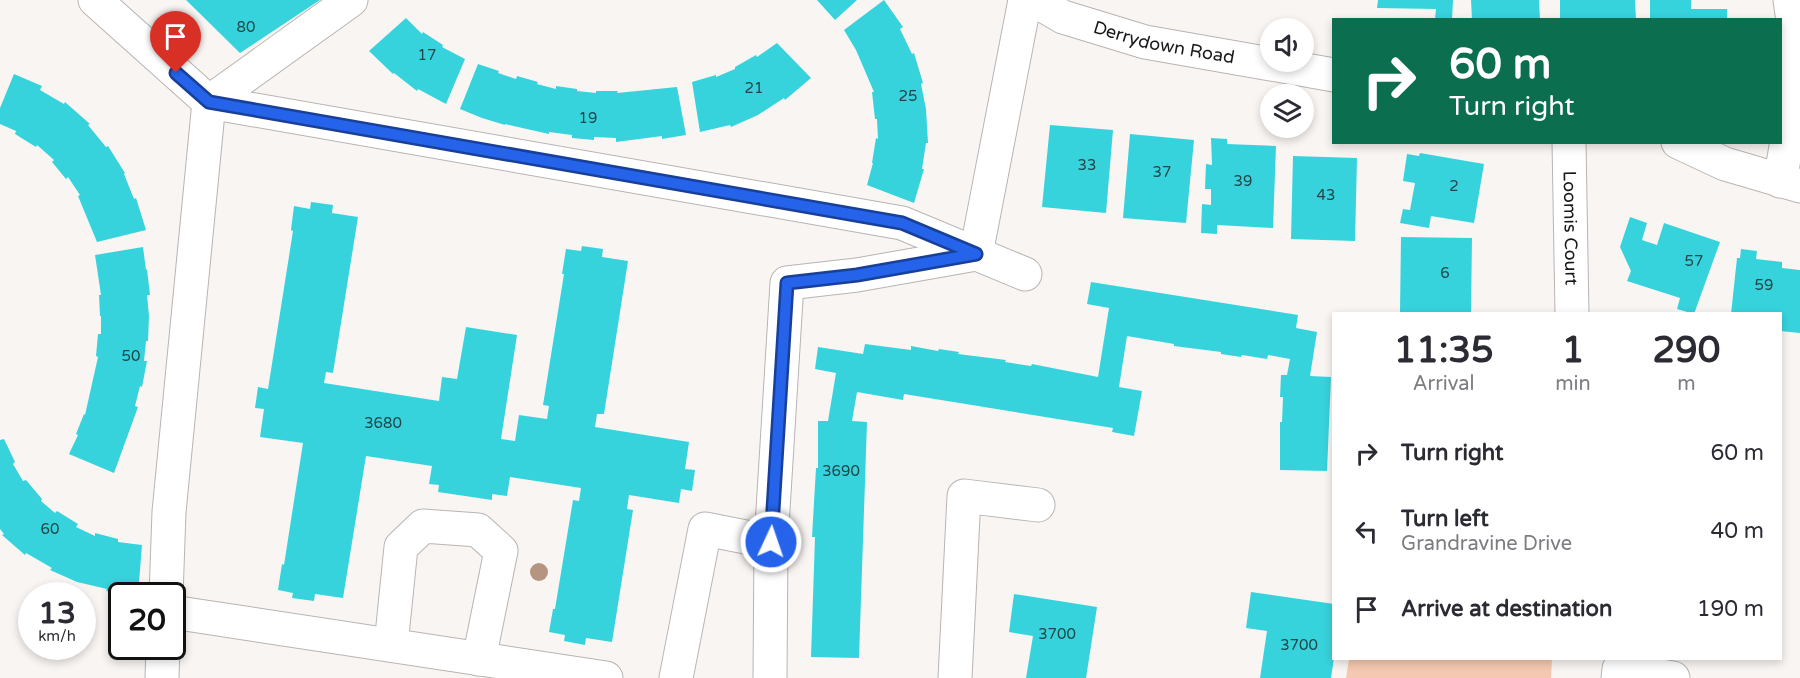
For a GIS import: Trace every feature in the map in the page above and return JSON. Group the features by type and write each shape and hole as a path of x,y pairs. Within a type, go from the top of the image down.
{"street":[{"path":"95,0 209,102 902,223 1025,274"},
{"path":"166,582 169,512 209,102 351,0"},
{"path":"976,254 1024,0"},
{"name":"Derrydown Road","path":"1034,0 1063,17 1145,42 1332,75"},
{"path":"1682,144 1725,164 1790,183 1798,82 1797,21 1790,0"},
{"name":"Loomis Court","path":"1569,144 1572,312"},
{"path":"770,678 771,542 787,283 857,275 976,254"},
{"path":"956,678 964,496 1038,505"},
{"path":"391,645 401,547 423,526 478,530 501,551 459,664"},
{"path":"676,678 705,529 771,542"},
{"path":"186,614 391,645 459,664 606,678"},
{"path":"162,678 163,660"},
{"path":"1618,678 1619,669 1673,678"}],"shaded area":[{"path":"1349,660 1552,660 1551,678 1346,678"}],"building":[{"path":"186,0 320,0 240,53"},
{"path":"817,0 857,0 835,20"},
{"path":"884,0 903,27 900,29 912,54 914,53 923,83 921,84 926,109 928,143 926,143 922,169 924,169 914,203 867,185 876,138 878,139 872,92 874,92 856,50 844,30"},
{"path":"1378,0 1453,0 1452,18 1435,18 1436,9 1377,8"},
{"path":"1471,0 1539,0 1540,18 1472,18"},
{"path":"1560,0 1635,0 1636,18 1560,18"},
{"path":"1650,0 1691,0 1691,9 1727,9 1727,18 1650,18"},
{"path":"406,18 422,34 423,32 443,45 442,47 465,59 446,104 418,89 417,91 393,74 369,51"},
{"path":"777,43 811,78 785,100 784,98 758,115 731,127 730,125 700,132 692,82 716,75 716,77 735,69"},
{"path":"478,64 516,79 517,76 556,89 556,86 577,89 577,91 596,93 596,91 618,91 617,93 677,87 686,135 616,142 616,138 594,137 594,140 572,138 572,135 549,132 549,134 482,118 460,109"},
{"path":"14,74 42,86 40,90 64,104 65,102 90,124 88,125 106,147 108,146 125,173 146,230 97,242 78,196 80,195 68,177 66,179 52,162 54,160 37,145 36,147 15,134 16,131 0,124 0,108"},
{"path":"1050,125 1113,130 1106,213 1042,207"},
{"path":"1130,134 1194,140 1186,223 1123,218"},
{"path":"1211,138 1227,139 1227,144 1276,146 1273,228 1217,225 1217,234 1201,233 1202,204 1211,205 1211,189 1205,189 1206,164 1212,165"},
{"path":"1420,153 1484,164 1474,223 1431,216 1429,228 1400,223 1403,209 1410,210 1415,183 1403,181 1407,154 1419,156"},
{"path":"1293,156 1357,158 1355,241 1291,239"},
{"path":"311,202 333,205 332,213 358,217 333,373 326,372 324,383 439,401 442,377 457,379 466,327 517,335 501,439 515,441 519,415 547,419 549,406 543,405 566,249 581,251 582,246 603,249 602,257 628,261 604,414 597,414 595,427 689,442 685,469 695,470 692,491 681,489 679,503 629,495 627,509 633,510 612,642 586,638 585,645 564,641 565,635 549,632 573,500 579,501 581,488 510,477 507,496 492,494 492,500 438,492 439,485 429,484 432,466 366,456 343,598 315,594 314,601 292,598 293,593 278,590 303,443 260,437 264,409 255,408 258,387 268,389 293,231 291,230 294,206 310,209"},
{"path":"1630,217 1647,223 1642,240 1657,245 1664,223 1720,242 1695,312 1677,309 1680,298 1627,281 1631,271 1620,247"},
{"path":"1401,237 1472,238 1471,312 1400,312"},
{"path":"143,247 150,295 147,295 148,341 146,341 144,361 147,361 142,387 140,386 135,406 138,407 114,473 69,454 85,415 98,357 96,356 98,334 101,334 99,295 101,295 95,255"},
{"path":"1741,249 1757,251 1756,259 1782,262 1782,268 1800,270 1800,333 1782,331 1782,312 1731,312 1737,258 1740,258"},
{"path":"1091,282 1298,315 1296,328 1317,332 1310,376 1331,377 1327,471 1280,470 1280,422 1282,422 1283,397 1280,397 1281,375 1287,375 1290,359 1268,355 1267,359 1242,355 1241,357 1127,336 1119,387 1142,391 1134,436 1112,432 1113,428 904,394 903,400 857,392 852,421 867,422 859,658 811,657 815,537 812,537 816,468 818,468 818,421 828,421 836,373 815,369 818,347 863,354 865,344 911,350 911,346 938,351 939,349 1098,377 1109,308 1087,304"},
{"path":"4,439 15,462 13,464 23,481 26,480 42,499 41,501 55,513 57,511 78,524 76,527 95,536 95,533 118,539 118,542 142,545 139,582 108,582 108,591 96,586 96,582 77,582 50,570 52,568 26,553 25,555 2,535 4,534 0,529 0,440"},
{"path":"1251,592 1332,604 1334,660 1331,678 1260,678 1267,631 1246,628"},
{"path":"1014,594 1097,607 1086,678 1026,678 1033,636 1009,632"}],"route":[{"path":"176,73 209,102 902,223 976,254 857,275 787,283 771,542"}]}
